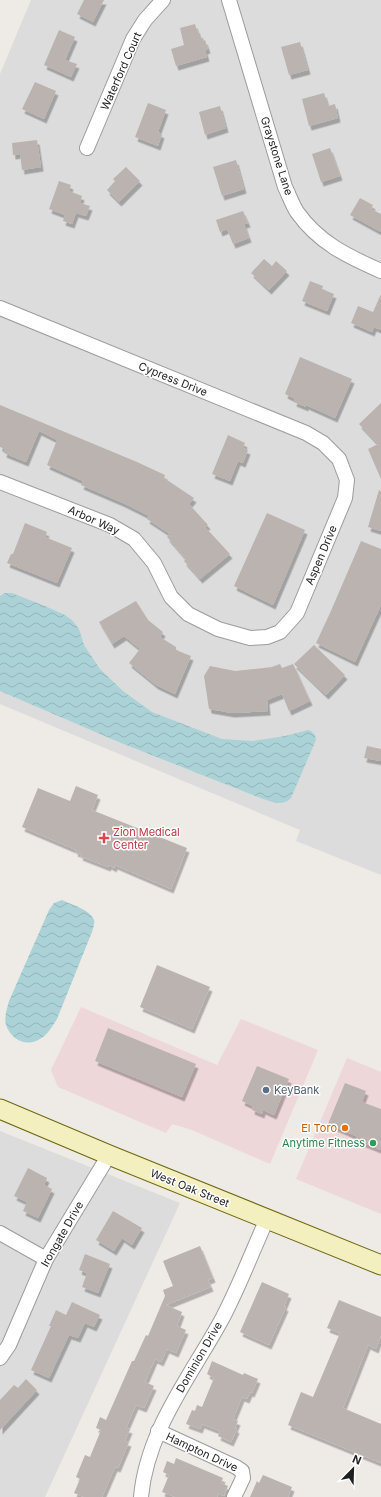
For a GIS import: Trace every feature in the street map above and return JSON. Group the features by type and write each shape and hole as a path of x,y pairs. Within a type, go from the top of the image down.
{"main road":[{"name":"West Oak Street","path":"0,1109 109,1155 381,1265"}],"street":[{"name":"Waterford Court","path":"87,148 133,39 145,20 163,0"},
{"name":"Graystone Lane","path":"230,0 285,187 297,211 312,230 329,246 381,271"},
{"name":"Cypress Drive","path":"0,308 324,442 339,459"},
{"name":"Aspen Drive","path":"267,637 280,632 297,613 345,498 347,480 339,459"},
{"name":"Arbor Way","path":"0,482 110,525 134,539 154,563 171,597 188,614 218,629 250,638 267,637"},
{"name":"Irongate Drive","path":"0,1358 9,1345 46,1259 109,1155"},
{"name":"Dominion Drive","path":"141,1497 146,1463 158,1431 192,1368 222,1318 267,1219"},
{"path":"0,1233 46,1259"},
{"name":"Hampton Drive","path":"158,1431 242,1471 243,1478 234,1497"}],"shaded area":[{"path":"31,0 381,0 381,875 296,841 300,830 0,704 0,74"},
{"path":"81,1007 217,1065 241,1019 318,1050 270,1164 192,1130 172,1124 166,1133 58,1087 51,1070"},
{"path":"347,1058 381,1072 381,1214 296,1179"},
{"path":"0,1131 180,1203 45,1497 0,1497"}],"water":[{"path":"5,593 12,593 45,606 65,615 73,621 79,629 84,645 100,669 123,691 152,712 222,739 253,741 285,736 308,730 311,731 315,735 316,740 291,798 288,801 281,803 263,799 121,743 0,691 0,596"},
{"path":"62,900 80,908 92,916 94,923 92,932 57,1019 44,1036 33,1042 23,1042 15,1038 8,1030 5,1022 7,1007 49,910 54,903"}],"building":[{"path":"84,0 104,0 93,22 77,14"},
{"path":"195,24 202,41 205,40 208,49 205,50 207,57 176,66 171,49 184,45 180,28"},
{"path":"59,30 75,37 65,60 77,64 71,77 44,65"},
{"path":"300,42 308,70 289,75 281,47"},
{"path":"35,82 56,91 44,119 22,109"},
{"path":"324,93 328,106 335,104 338,118 309,126 302,99"},
{"path":"148,103 166,110 158,132 162,134 158,146 135,137"},
{"path":"220,106 226,128 205,135 199,112"},
{"path":"37,140 41,167 22,170 20,154 13,155 12,143"},
{"path":"330,148 340,176 321,182 312,154"},
{"path":"236,160 244,189 222,196 213,167"},
{"path":"126,167 140,181 119,202 107,190 115,181 113,179"},
{"path":"59,181 71,185 69,191 82,196 80,203 90,206 86,216 76,213 72,224 63,221 65,215 49,209"},
{"path":"360,198 373,205 371,209 381,214 381,232 350,215"},
{"path":"243,211 248,223 244,224 249,238 233,244 227,229 220,232 216,220"},
{"path":"264,259 272,266 276,261 287,271 269,290 251,273"},
{"path":"310,281 323,286 322,289 334,294 327,311 302,301"},
{"path":"381,294 381,330 374,327 372,332 351,323 358,306 373,312"},
{"path":"300,357 352,379 335,418 306,405 306,407 294,402 295,399 285,394"},
{"path":"381,403 381,479 368,449 378,444 359,424"},
{"path":"0,405 165,475 164,478 194,498 189,504 208,525 205,527 230,554 200,579 184,561 186,559 167,537 170,534 147,519 149,516 81,485 83,481 47,465 57,440 39,431 26,462 4,453 5,449 0,447"},
{"path":"228,435 245,443 243,448 248,450 243,463 238,461 230,481 212,474"},
{"path":"379,490 381,491 381,531 368,527"},
{"path":"267,513 305,530 273,605 234,586"},
{"path":"25,523 47,532 45,537 72,548 57,583 7,563 11,554 13,554"},
{"path":"361,541 381,549 381,605 355,662 316,643"},
{"path":"136,601 148,620 163,632 160,637 176,647 176,650 191,656 175,694 156,685 129,663 140,649 124,636 112,644 99,622"},
{"path":"314,645 345,675 326,695 294,664"},
{"path":"280,664 282,668 293,664 310,701 289,711 282,694 267,700 268,711 232,713 209,709 204,676 210,666 235,671 272,667"},
{"path":"367,746 381,749 381,761 364,758"},
{"path":"76,786 98,795 92,810 187,848 171,889 115,865 114,868 109,865 108,867 80,856 81,854 75,852 76,850 22,827 38,788 70,801"},
{"path":"157,965 210,987 192,1029 140,1007"},
{"path":"108,1028 196,1064 182,1097 95,1061"},
{"name":"KeyBank","path":"257,1066 289,1079 274,1115 263,1110 262,1114 252,1110 253,1106 242,1101"},
{"path":"345,1083 366,1091 362,1102 381,1109 381,1150 356,1140 358,1137 328,1124"},
{"path":"28,1168 47,1178 44,1185 52,1189 38,1218 23,1211 27,1202 14,1196"},
{"path":"113,1211 142,1228 132,1245 122,1238 114,1251 96,1240"},
{"path":"200,1246 213,1278 208,1280 211,1287 166,1305 182,1312 177,1326 186,1330 176,1353 167,1349 161,1362 155,1359 145,1382 154,1386 144,1408 136,1405 126,1428 130,1429 125,1441 129,1442 118,1468 115,1467 102,1497 84,1497 74,1493 80,1479 76,1477 85,1455 90,1457 101,1430 96,1428 100,1417 106,1420 132,1361 134,1361 146,1335 148,1336 165,1296 163,1290 173,1286 163,1261"},
{"path":"85,1254 110,1264 98,1293 82,1287 87,1273 79,1270"},
{"path":"262,1282 289,1294 284,1306 286,1307 269,1345 240,1332"},
{"path":"339,1300 381,1317 381,1336 376,1349 368,1345 343,1408 381,1424 381,1463 288,1425 301,1392 313,1397 340,1333 327,1328"},
{"path":"72,1302 100,1315 94,1327 85,1323 78,1338 69,1335 49,1378 31,1370 51,1326 49,1326 56,1310 66,1315"},
{"path":"212,1361 243,1375 244,1373 258,1379 252,1393 250,1392 247,1399 242,1397 233,1419 238,1421 235,1428 237,1429 231,1442 218,1436 220,1431 202,1424 200,1429 186,1424 192,1410 195,1411 197,1405 202,1407 214,1378 207,1374"},
{"path":"26,1379 37,1390 0,1430 0,1400 14,1385 18,1388"},
{"path":"176,1458 223,1478 221,1483 228,1486 224,1496 218,1494 217,1497 175,1497 162,1492 169,1475 163,1472 167,1461 174,1464"},
{"path":"263,1475 292,1487 288,1497 250,1497 257,1481 259,1483"}],"place":[{"name":"Zion Medical Center","path":"104,838"},
{"name":"KeyBank","path":"266,1090"},
{"name":"El Toro","path":"345,1128"},
{"name":"Anytime Fitness","path":"373,1143"}]}
